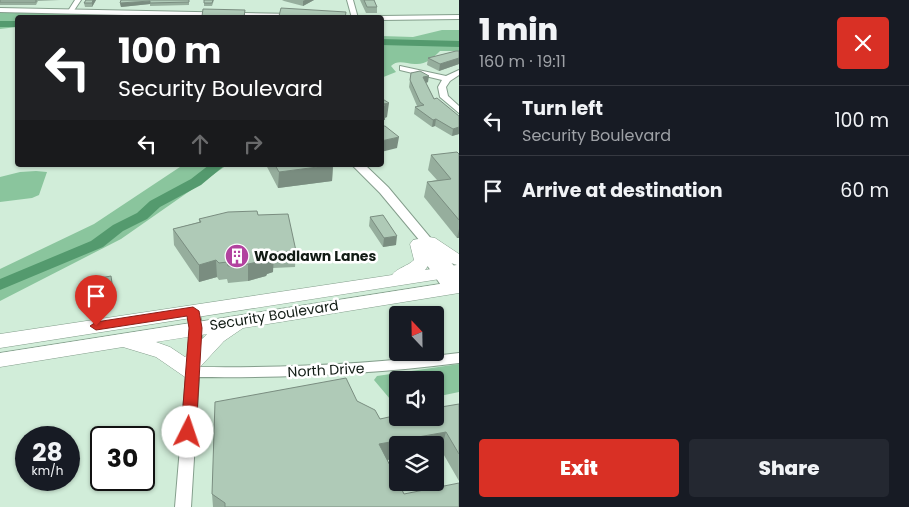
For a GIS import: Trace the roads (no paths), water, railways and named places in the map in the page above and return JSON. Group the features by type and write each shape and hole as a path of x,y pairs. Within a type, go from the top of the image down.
{"main road":[{"path":"384,282 419,267 423,260 424,243 448,256 454,276"},
{"name":"Security Boulevard","path":"0,341 194,319 384,282 454,276"},
{"name":"Security Boulevard","path":"0,360 122,340 194,319 249,319 454,276"},
{"path":"122,340 163,352 192,367 217,336 229,327 249,319"}],"street":[{"path":"71,11 78,0"},
{"path":"350,0 354,15"},
{"path":"0,10 289,15"},
{"path":"384,18 459,17"},
{"path":"404,68 447,79"},
{"path":"459,72 447,79 442,87 444,97 459,110"},
{"path":"360,167 384,190 424,243 454,276"},
{"path":"183,507 194,319"},
{"name":"North Drive","path":"192,367 330,372 459,358"}],"waterway":[{"path":"0,24 15,24"},
{"path":"384,42 459,44"},
{"path":"0,285 97,244 118,228 142,216 155,204 196,182 215,167"}],"place":[{"name":"Woodlawn Lanes","path":"237,256"}]}
